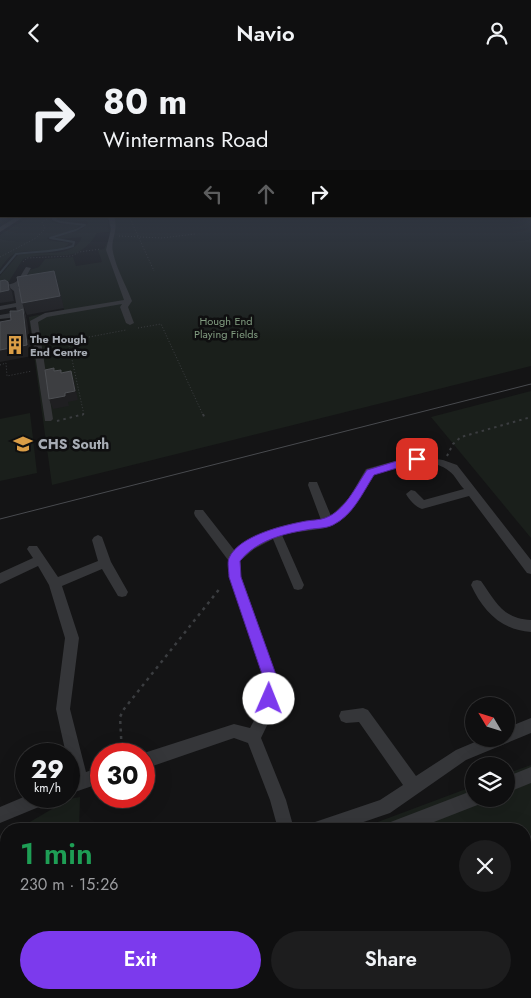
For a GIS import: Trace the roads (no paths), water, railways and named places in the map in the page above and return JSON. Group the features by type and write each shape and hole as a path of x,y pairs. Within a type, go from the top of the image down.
{"street":[{"path":"110,255 128,301"},
{"path":"13,287 20,281 28,268"},
{"path":"0,287 13,287 18,291 21,316 0,317"},
{"path":"128,301 124,307 130,323"},
{"path":"51,421 40,370 35,319 45,315 128,301"},
{"path":"0,307 19,304"},
{"path":"234,559 244,548 259,538 305,525 328,522 347,509 370,472 417,459 438,461 454,468 531,569"},
{"path":"313,485 328,522"},
{"path":"411,494 422,505 472,491"},
{"path":"199,513 234,559 235,577 272,683 265,715 253,737 278,801 284,823"},
{"path":"276,533 298,585"},
{"path":"98,540 105,563 122,592"},
{"path":"0,579 37,554 55,583 72,638 62,709 67,743"},
{"path":"55,583 105,563"},
{"path":"477,585 503,620 522,626 531,626"},
{"path":"346,716 363,715 414,787"},
{"path":"515,732 531,725"},
{"path":"155,757 234,731 253,737"},
{"path":"335,823 384,807 461,755 480,747"},
{"path":"515,781 531,775"},
{"path":"409,823 465,801"},
{"path":"0,815 17,808"}],"waterway":[{"path":"0,273 16,255"}],"tram line":[{"path":"0,519 531,384"}],"place":[{"name":"The Hough End Centre","path":"15,345"},
{"name":"CHS South","path":"23,444"}],"park label":[{"name":"Hough End Playing Fields","path":"226,327"}]}
